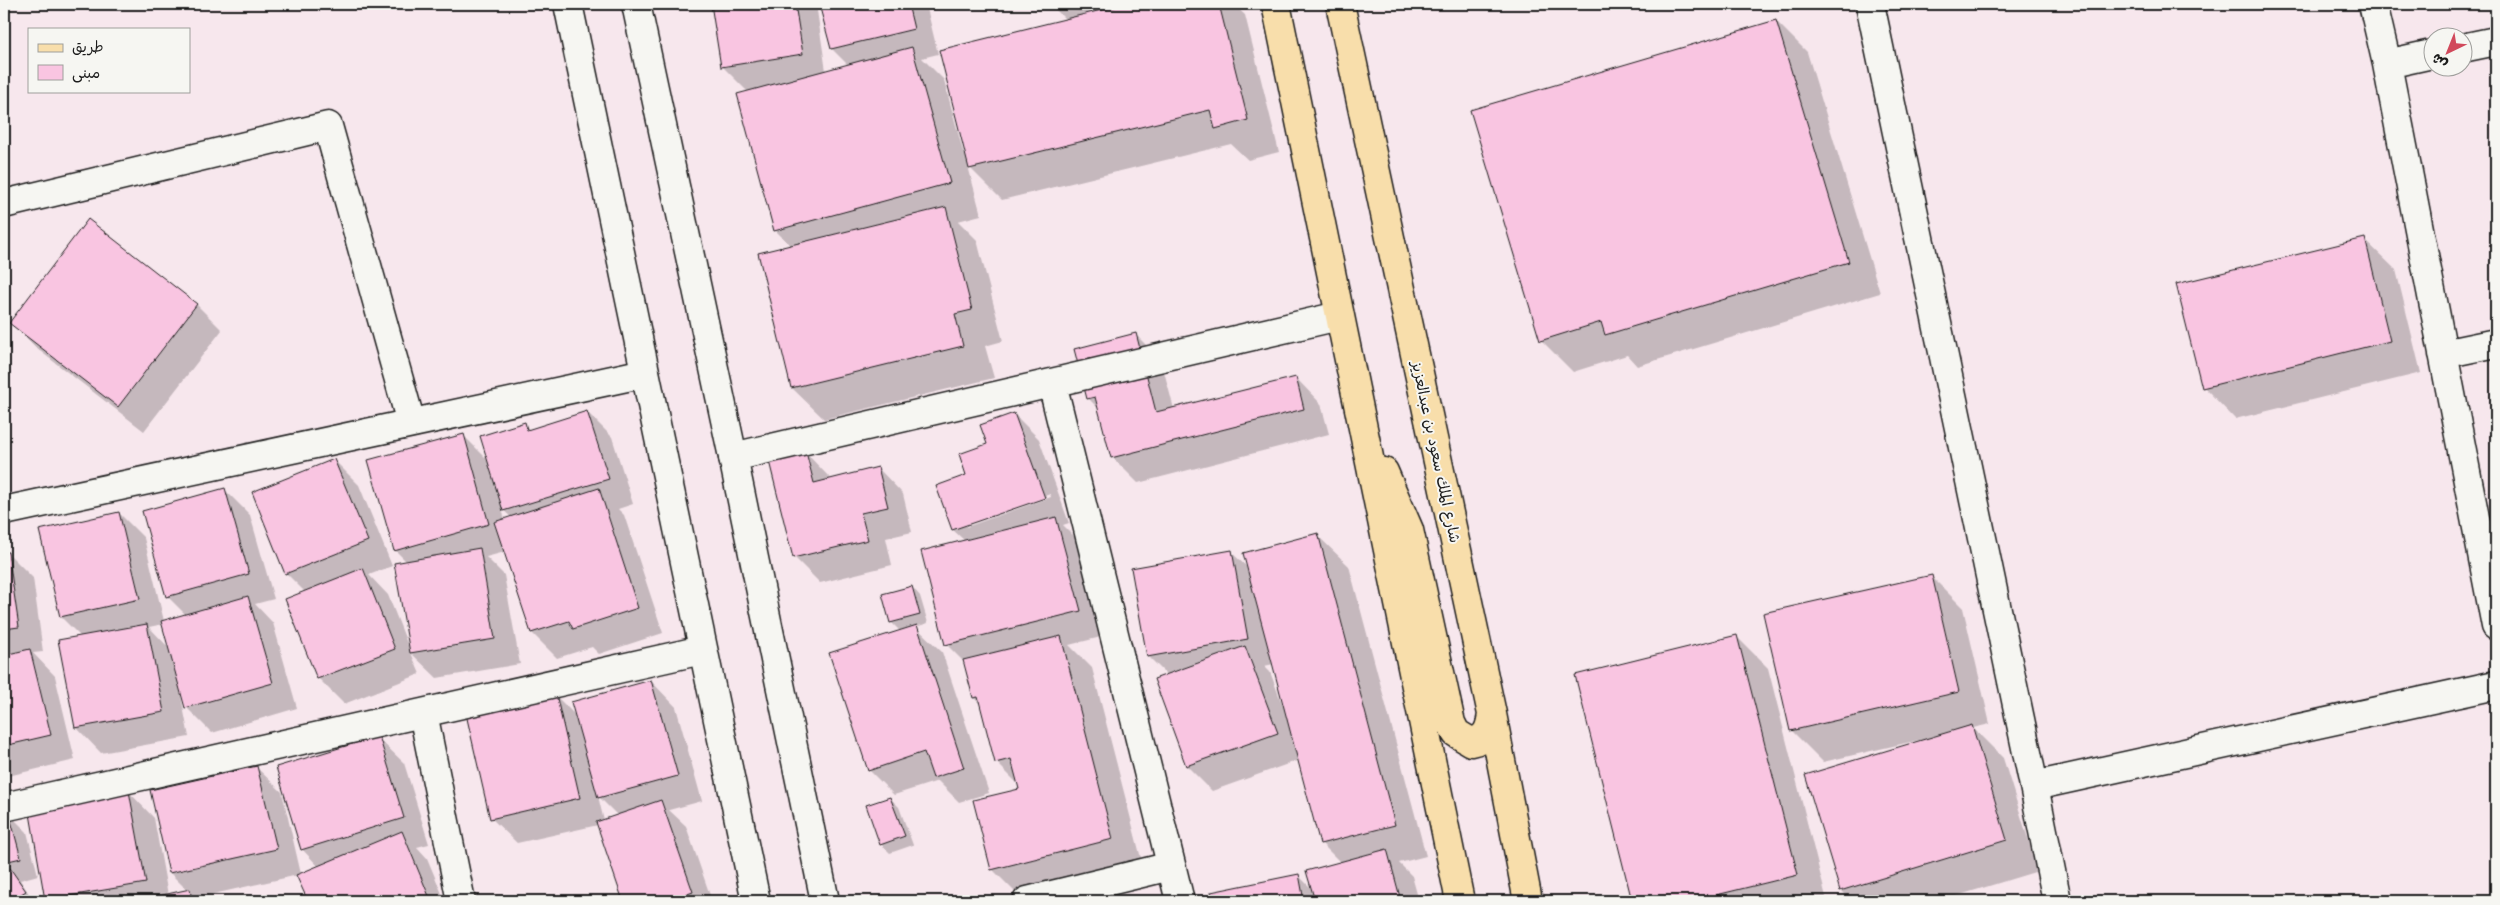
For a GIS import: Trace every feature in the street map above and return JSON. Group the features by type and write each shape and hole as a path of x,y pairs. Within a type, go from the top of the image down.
{"main road":[{"path":"1276,4 1460,901"},
{"name":"شارع الملك سعود بن عبدالعزيز","path":"1340,4 1492,714 1528,901"},
{"path":"1361,418 1408,530 1451,723 1456,733 1471,742 1480,740 1485,735 1490,727 1492,714"}],"street":[{"path":"568,4 756,901"},
{"path":"636,4 733,457 825,901"},
{"path":"1870,4 2057,901"},
{"path":"2373,4 2387,64 2496,626"},
{"path":"2472,46 2496,40"},
{"path":"2387,64 2422,56"},
{"path":"4,204 328,126 411,423"},
{"path":"733,457 1339,316"},
{"path":"2443,354 2496,343"},
{"path":"4,511 646,373"},
{"path":"1052,383 1180,901"},
{"path":"4,807 702,650"},
{"path":"2034,786 2496,685"},
{"path":"423,713 461,901"},
{"path":"1027,901 1171,866"}],"building":[{"path":"711,4 795,4 803,54 721,67"},
{"path":"819,4 908,4 914,29 831,49"},
{"path":"1126,4 1219,4 1248,120 1215,129 1210,110 969,169 939,50"},
{"path":"1776,20 1849,262 1605,335 1601,322 1540,341 1470,110"},
{"path":"912,47 950,183 774,231 737,94"},
{"path":"946,207 972,310 955,314 963,346 791,388 758,253"},
{"path":"88,219 197,304 118,407 9,323"},
{"path":"2365,238 2390,341 2202,388 2176,284"},
{"path":"1136,333 1156,412 1296,377 1304,409 1111,458 1095,397 1087,399 1074,349"},
{"path":"587,411 609,479 503,511 480,436 525,422 527,430"},
{"path":"1014,413 1045,498 952,530 936,486 966,475 959,454 987,444 980,425"},
{"path":"464,434 489,524 394,551 368,460"},
{"path":"806,452 814,483 878,467 888,507 861,513 868,540 793,558 769,461"},
{"path":"334,459 368,541 285,574 252,492"},
{"path":"225,488 249,574 166,597 142,511"},
{"path":"599,488 638,608 573,629 569,621 531,633 494,522"},
{"path":"119,512 140,599 60,617 39,530"},
{"path":"1056,517 1081,611 945,645 921,551"},
{"path":"1318,533 1395,825 1320,844 1243,553"},
{"path":"480,548 495,639 410,653 394,563"},
{"path":"1232,550 1248,639 1147,657 1131,568"},
{"path":"4,552 8,552 19,627 4,629"},
{"path":"363,568 395,649 317,679 285,599"},
{"path":"1932,575 1959,692 1790,731 1763,613"},
{"path":"912,586 920,615 890,623 882,594"},
{"path":"248,596 273,683 185,708 161,621"},
{"path":"147,624 164,712 75,728 58,640"},
{"path":"917,625 964,768 933,778 924,752 868,771 829,653"},
{"path":"1737,635 1798,875 1692,901 1632,901 1575,675"},
{"path":"1061,636 1113,839 991,870 973,800 1019,789 1011,759 995,763 978,697 973,698 963,660"},
{"path":"1245,646 1278,733 1186,766 1154,679"},
{"path":"30,649 51,735 4,746 4,655"},
{"path":"651,680 678,776 598,798 571,702"},
{"path":"556,694 580,798 490,819 466,714"},
{"path":"1972,725 2007,840 1840,891 1805,775"},
{"path":"379,736 404,818 301,850 276,767"},
{"path":"257,766 277,849 169,873 150,790"},
{"path":"129,791 146,883 45,900 29,808"},
{"path":"890,797 905,836 880,845 866,805"},
{"path":"661,800 693,892 668,901 623,901 596,822"},
{"path":"9,813 21,858 4,862 4,814"},
{"path":"402,831 431,901 308,901 296,875"},
{"path":"1387,849 1401,901 1315,901 1306,871"},
{"path":"10,868 26,891 10,901 4,901 4,872"},
{"path":"1299,874 1304,901 1213,901 1211,892"},
{"path":"190,889 192,901 135,901"}]}
